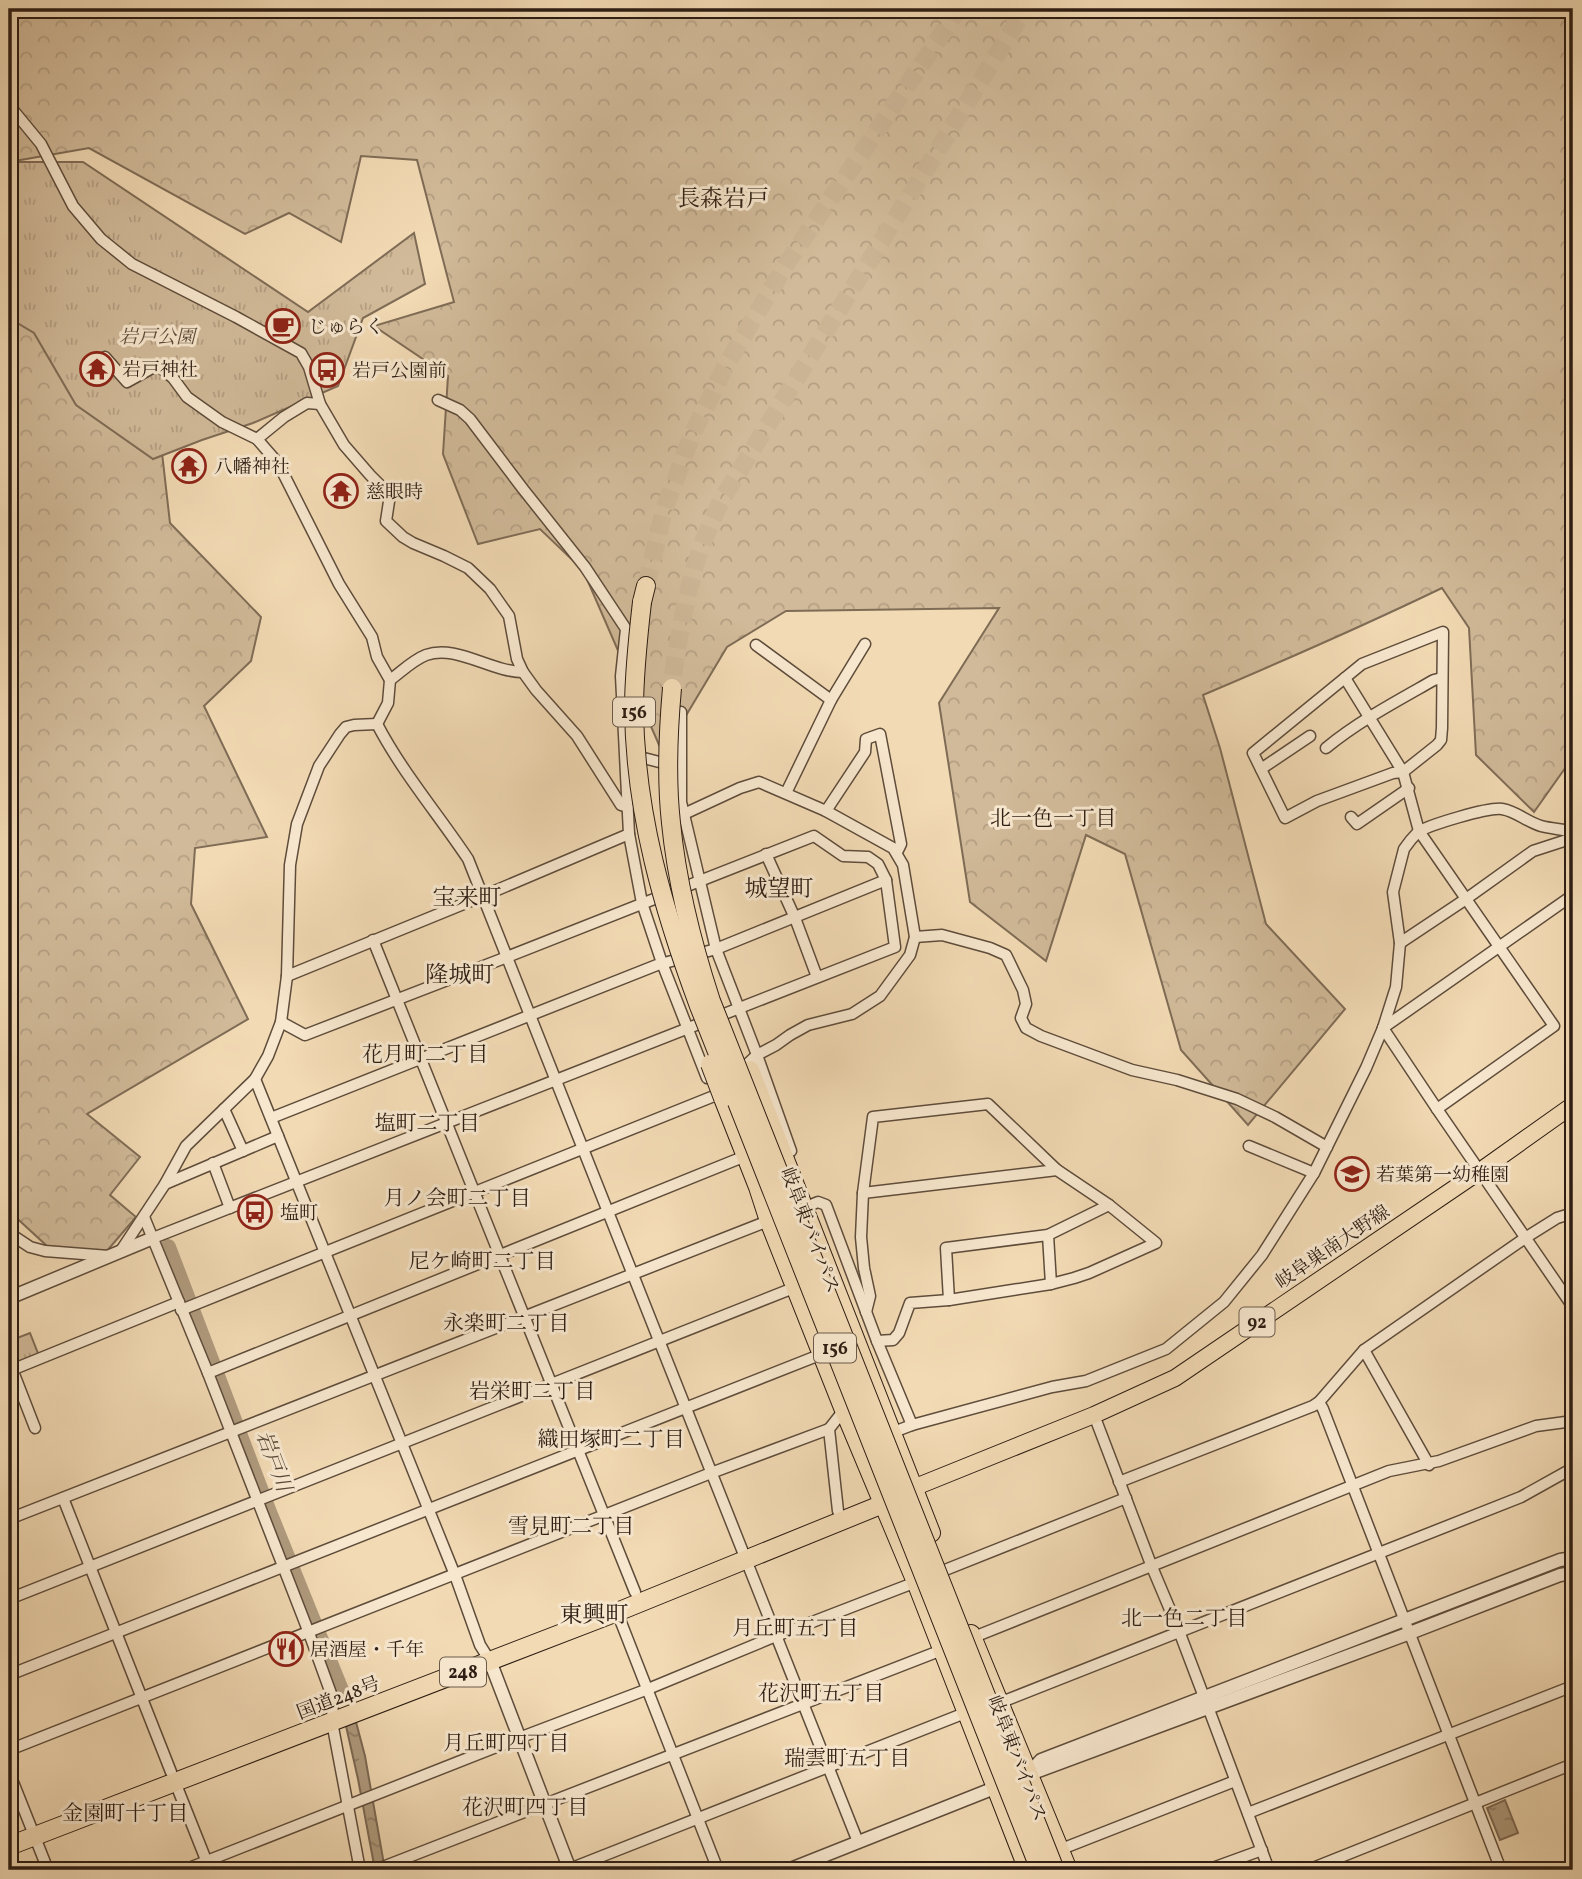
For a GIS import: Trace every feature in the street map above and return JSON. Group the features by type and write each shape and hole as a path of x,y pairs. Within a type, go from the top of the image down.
{"highway":[{"name":"岐阜東バイパス","path":"644,594 634,708 644,821 655,874 683,962 1040,1870"},
{"name":"岐阜東バイパス","path":"672,681 668,730 674,851 688,923 711,1001 1055,1870"},
{"name":"156","path":"644,821 639,832 642,854 667,949 718,1097 758,1187 821,1354 916,1582 1028,1870"},
{"name":"156","path":"674,851 683,865 692,909 718,985 754,1062 804,1207 891,1433 1068,1870"},
{"name":"248","path":"881,1500 913,1488"},
{"name":"国道248号","path":"9,1836 32,1831 487,1657 617,1612 838,1511 881,1500"},
{"name":"国道248号","path":"487,1657 635,1592 743,1554 881,1500"},
{"name":"国道248号","path":"9,1846 32,1831"}],"main road":[{"name":"岐阜巣南大野線","path":"913,1488 1094,1415 1175,1378 1573,1105"}],"street":[{"path":"9,105 41,144 73,206 101,239 132,264 301,353 309,367 320,404 344,445 390,495 386,521 413,543 468,568 490,589 509,616 517,659 523,672 577,736 621,805 628,807"},
{"path":"105,357 127,382 154,367 161,368 187,397 222,422 257,439 278,463 339,584 372,637 377,657 390,680 388,703 377,724"},
{"path":"438,400 460,410 470,419 585,566 626,629 621,676 629,834 642,903 687,1028 718,1097 738,1159 755,1201 769,1221"},
{"path":"257,439 307,403 320,404"},
{"path":"1443,632 1441,740 1403,772 1317,801 1285,818 1253,753 1345,678 1362,664 1443,632"},
{"path":"786,793 831,700 865,644"},
{"path":"756,645 831,700"},
{"path":"390,680 425,656 442,651 497,669 523,672"},
{"path":"1345,678 1403,772 1419,831 1554,1026 1437,1109"},
{"path":"1326,748 1369,717 1433,680 1442,678"},
{"path":"681,712 681,802 716,949 739,1007 754,1062"},
{"path":"377,724 389,748 468,859 858,1842"},
{"path":"115,1254 144,1216 186,1146 255,1079 268,1056 281,1021 287,976 290,865 297,824 319,766 340,734 346,727 377,724"},
{"path":"826,811 865,752 866,738 880,734 901,844 897,852"},
{"path":"1261,769 1310,736"},
{"path":"625,754 680,767"},
{"path":"35,1428 10,1367 222,1293 718,1097 754,1062 808,1025 852,1014 880,996 910,955 915,937 903,865 897,852 826,811 760,782 740,788 684,814"},
{"path":"1351,817 1357,824 1409,788"},
{"path":"891,1433 1052,1387 1086,1381 1166,1349 1224,1302 1262,1255 1314,1173 1383,1028 1396,987 1400,943 1393,892 1404,849 1419,831 1487,810 1511,811 1540,826 1573,832"},
{"path":"287,976 629,834"},
{"path":"9,1298 153,1238 895,947 886,880 878,864 869,857 843,856 814,836 305,1035 281,1021"},
{"path":"1400,943 1533,851 1573,838"},
{"path":"766,855 795,918 817,977"},
{"path":"271,1118 662,963 716,949 886,880"},
{"path":"1383,1028 1573,895"},
{"path":"915,937 942,935 1006,955 1023,990 1026,1004 1021,1018 1026,1028 1041,1036 1132,1070 1177,1080 1237,1099 1275,1117 1326,1147"},
{"path":"373,940 635,1592"},
{"path":"1383,1028 1573,1307"},
{"path":"255,1079 455,1575 569,1870 965,1713"},
{"path":"866,1312 870,1296 863,1268 861,1237 863,1194 873,1117 988,1104 1057,1170 1109,1205 1156,1242 1089,1273 1051,1284 949,1300 910,1303 894,1340 877,1341"},
{"path":"225,1109 243,1151"},
{"path":"165,1184 278,1136"},
{"path":"1249,1146 1314,1173"},
{"path":"208,1373 738,1159"},
{"path":"213,1163 230,1208"},
{"path":"863,1194 1057,1170"},
{"path":"9,1520 818,1202 826,1205 912,1425"},
{"path":"949,1300 946,1248 1048,1235 1109,1205"},
{"path":"1119,1482 1313,1406 1364,1350 1525,1238 1557,1218 1573,1213"},
{"path":"144,1216 208,1373 333,1699 332,1716 360,1870"},
{"path":"9,1233 30,1247 45,1251 115,1254"},
{"path":"1048,1235 1051,1284"},
{"path":"9,1599 796,1287"},
{"path":"1364,1350 1429,1465"},
{"path":"9,1675 821,1354"},
{"path":"1319,1402 1501,1870"},
{"path":"9,1750 829,1429 844,1410"},
{"path":"1094,1415 1152,1567 1180,1631 1269,1870"},
{"path":"384,1868 1152,1567 1389,1471 1429,1465 1536,1426 1573,1421"},
{"path":"829,1429 838,1511"},
{"path":"999,1703 1521,1497 1573,1468"},
{"path":"63,1498 208,1866"},
{"path":"945,1570 1126,1498"},
{"path":"788,1870 1405,1620 1560,1560 1573,1558"},
{"path":"1206,1702 1410,1633 1560,1575 1573,1573"},
{"path":"184,1870 208,1866 348,1805 916,1582"},
{"path":"617,1612 719,1870"},
{"path":"1248,1813 1573,1686"},
{"path":"1308,1870 1573,1764"},
{"path":"9,1772 47,1870"},
{"path":"1059,1850 1235,1782"},
{"path":"1207,1870 1262,1850"}],"green space":[{"path":"9,9 1573,9 1573,757 1534,812 1476,755 1469,628 1442,588 1203,695 1220,748 1266,924 1345,1009 1248,1125 1181,1050 1125,854 1086,835 1046,961 970,902 939,703 999,608 786,611 727,647 663,754 583,570 540,529 478,544 443,454 448,376 374,326 454,302 417,160 361,156 341,242 289,213 245,234 89,148 9,162"},
{"name":"岩戸公園","path":"9,162 83,162 308,312 414,233 425,284 363,318 338,386 253,423 153,459 76,405 34,333 9,318"},
{"path":"9,259 156,400 170,523 261,617 251,661 204,706 267,837 195,848 191,904 248,1019 87,1114 140,1157 110,1195 136,1217 106,1252 47,1246 9,1211"},
{"path":"30,1333 39,1356 16,1364 9,1341"}],"water":[{"path":"356,1722 365,1756 385,1870 375,1870 346,1726"},
{"path":"1505,1800 1518,1833 1500,1840 1487,1808"}],"waterway":[{"name":"岩戸川","path":"168,1247 269,1512 341,1690"}],"tunnel":[{"path":"646,586 664,510 692,435 725,367 785,266 959,9"},
{"path":"673,675 692,577 702,545 722,499 1025,9"}],"place":[{"name":"じゅらく","path":"283,326"},
{"name":"岩戸神社","path":"97,369"},
{"name":"岩戸公園前","path":"327,370"},
{"name":"八幡神社","path":"189,466"},
{"name":"慈眼時","path":"341,491"},
{"name":"若葉第一幼稚園","path":"1352,1174"},
{"name":"塩町","path":"255,1212"},
{"name":"居酒屋・千年","path":"286,1649"}],"district":[{"name":"長森岩戸","path":"723,198"},
{"name":"北一色一丁目","path":"1053,818"},
{"name":"城望町","path":"779,888"},
{"name":"宝来町","path":"467,897"},
{"name":"隆城町","path":"460,974"},
{"name":"花月町二丁目","path":"425,1054"},
{"name":"塩町二丁目","path":"427,1123"},
{"name":"月ノ会町二丁目","path":"457,1198"},
{"name":"尼ケ崎町二丁目","path":"482,1261"},
{"name":"永楽町二丁目","path":"506,1323"},
{"name":"岩栄町二丁目","path":"532,1391"},
{"name":"織田塚町二丁目","path":"611,1439"},
{"name":"雪見町二丁目","path":"571,1526"},
{"name":"東興町","path":"594,1614"},
{"name":"北一色二丁目","path":"1184,1618"},
{"name":"月丘町五丁目","path":"795,1628"},
{"name":"花沢町五丁目","path":"821,1693"},
{"name":"月丘町四丁目","path":"506,1743"},
{"name":"瑞雲町五丁目","path":"847,1758"},
{"name":"花沢町四丁目","path":"525,1807"},
{"name":"金園町十丁目","path":"125,1813"}]}
